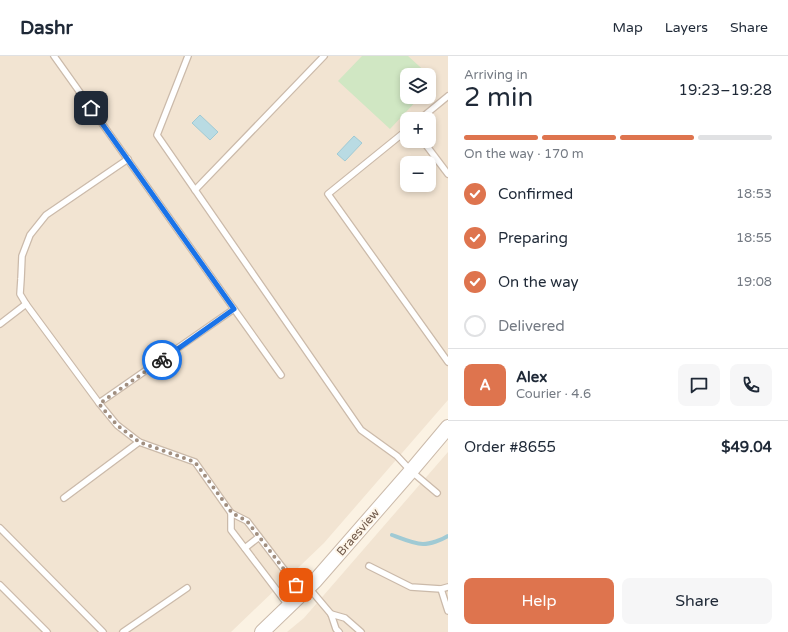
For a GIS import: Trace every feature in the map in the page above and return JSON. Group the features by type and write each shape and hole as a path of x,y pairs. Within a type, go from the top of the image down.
{"street":[{"name":"Braesview","path":"262,632 315,581 448,427"}],"lane":[{"path":"54,56 282,374"},
{"path":"188,56 157,135 361,430 397,456 411,471 437,493"},
{"path":"195,190 324,56"},
{"path":"429,112 448,96"},
{"path":"400,136 328,194 448,362"},
{"path":"428,148 448,174"},
{"path":"128,159 46,215 30,235 22,256 20,294 99,404 117,425 139,442 195,462 232,513 247,521 305,591 331,614 345,618 362,632"},
{"path":"0,324 26,304"},
{"path":"99,404 234,309"},
{"path":"64,498 139,442"},
{"path":"232,513 231,530 289,606"},
{"path":"0,528 104,632"},
{"path":"245,548 259,537"},
{"path":"369,566 411,587 441,589 448,587"},
{"path":"0,585 47,632"},
{"path":"123,632 187,588"},
{"path":"441,589 448,611"},
{"path":"331,614 338,632"}],"shaded area":[{"path":"0,56 448,56 448,400 324,543 231,632 0,632"},
{"path":"448,452 448,632 287,632 304,618"}],"green space":[{"path":"362,56 408,56 421,68 400,68 400,104 413,104 406,112 400,112 400,118 390,129 338,81"}],"water":[{"path":"200,115 218,132 210,140 192,123"},
{"path":"354,136 362,143 345,161 337,154"}],"waterway":[{"path":"392,535 419,544 436,542 448,536"}],"way so far":[{"path":"162,360 99,404 117,425 139,442 195,462 232,513 247,521 296,585"}],"route":[{"path":"91,108 234,309 162,360"}]}
